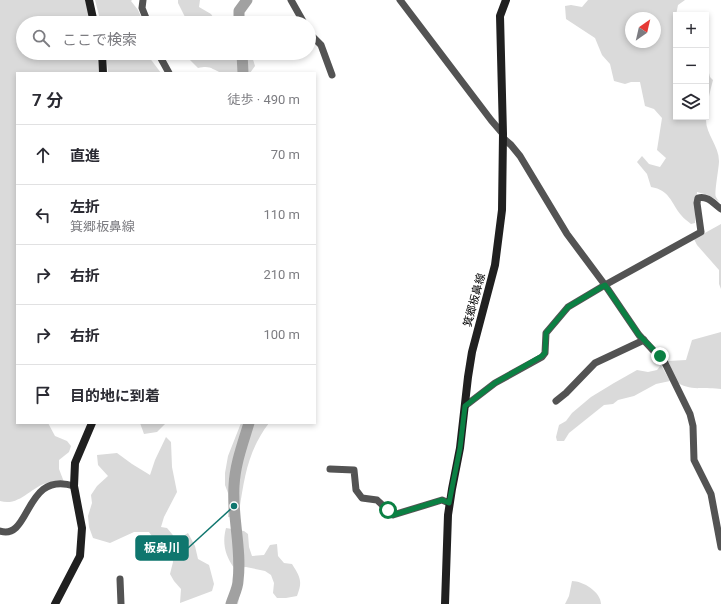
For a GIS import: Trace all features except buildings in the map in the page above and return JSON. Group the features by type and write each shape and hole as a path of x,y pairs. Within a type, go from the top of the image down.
{"main road":[{"path":"89,0 92,16"},
{"name":"箕郷板鼻線","path":"445,604 449,503 460,448 472,352 495,265 502,210 503,136 500,16 506,0"},
{"path":"102,60 103,72"},
{"path":"55,604 80,556 82,528 74,486 75,463 92,424"}],"street":[{"path":"142,0 142,8 145,16"},
{"path":"291,0 300,16"},
{"path":"400,0 503,136 520,156 567,234 644,340 665,363 690,414 693,426 694,460 711,494 721,547"},
{"path":"316,40 321,45 332,75"},
{"path":"162,60 168,72"},
{"path":"465,406 495,383 542,356 545,353 546,333 568,307 701,232 697,203 698,198 702,196 707,198 721,209"},
{"path":"556,401 595,364 644,340"},
{"path":"330,469 354,470 356,490 362,498 377,500 393,515 442,500 449,503"},
{"path":"0,531 5,533 15,529 42,490 56,484 74,486"},
{"path":"120,579 121,604"}],"shaded area":[{"path":"0,0 85,0 89,16 16,16 16,60 98,60 99,72 16,72 16,424 49,424 55,436 67,441 71,446 69,452 59,460 59,469 64,482 47,483 41,485 19,499 7,502 0,501"},
{"path":"95,0 132,0 131,1 141,16 99,16"},
{"path":"178,0 200,0 199,7 212,16 184,16"},
{"path":"588,0 685,0 678,5 677,12 673,12 673,120 706,120 708,130 717,150 719,161 716,198 720,202 708,195 697,192 695,223 691,224 683,218 666,194 651,187 647,174 637,162 642,156 649,164 660,167 666,158 657,150 662,118 654,109 645,106 640,82 625,84 614,81 610,64 602,55 595,38 566,19 565,6 571,5 582,7"},
{"path":"250,2 244,12 244,16 236,16 236,13"},
{"path":"107,60 151,60 160,72 108,72"},
{"path":"190,60 253,60 255,66 251,72 220,72 208,67 198,68"},
{"path":"709,73 713,80 709,94"},
{"path":"721,224 721,289 719,284 719,270 697,245 694,239"},
{"path":"721,332 721,389 692,388 681,385 677,382 668,361 686,360 692,340"},
{"path":"661,365 670,381 656,384 634,396 618,400 613,404 604,405 569,433 564,441 557,441 556,437 559,425 566,421 572,413 591,397 637,370 648,372 657,370"},
{"path":"140,424 165,424 157,432 144,434"},
{"path":"241,424 268,424 255,445 247,468 238,518 228,517 228,493 225,485 225,473 228,456"},
{"path":"166,437 171,442 172,467 177,492 164,517 161,527 167,528 177,540 188,533 195,546 198,559 209,565 214,584 212,591 180,603 181,589 170,574 173,562 171,550 160,548 149,532 134,532 110,543 93,538 89,527 88,516 92,503 91,495 97,486 108,476 98,465 97,455 117,453 150,475 155,460"},
{"path":"226,528 244,531 248,534 249,547 252,556 264,555 270,545 277,544 278,556 284,563 292,564 299,576 300,586 297,596 277,598 273,593 274,583 271,575 265,571 246,567 234,568 228,558 224,544"},
{"path":"237,577 242,578 238,604 232,604 234,587"},
{"path":"572,581 586,585 595,591 601,604 565,604 569,596"}],"waterway":[{"path":"239,16 239,11 247,0"},
{"path":"242,60 243,72"},
{"path":"231,604 238,584 239,569 234,509 234,486 236,470 249,424"}],"place":[{"name":"板鼻川","path":"234,506"}],"route":[{"path":"388,510 393,515 407,512 442,500 449,503 460,448 465,406 495,383 542,356 545,353 546,333 568,307 605,285 639,335 660,356"}]}
